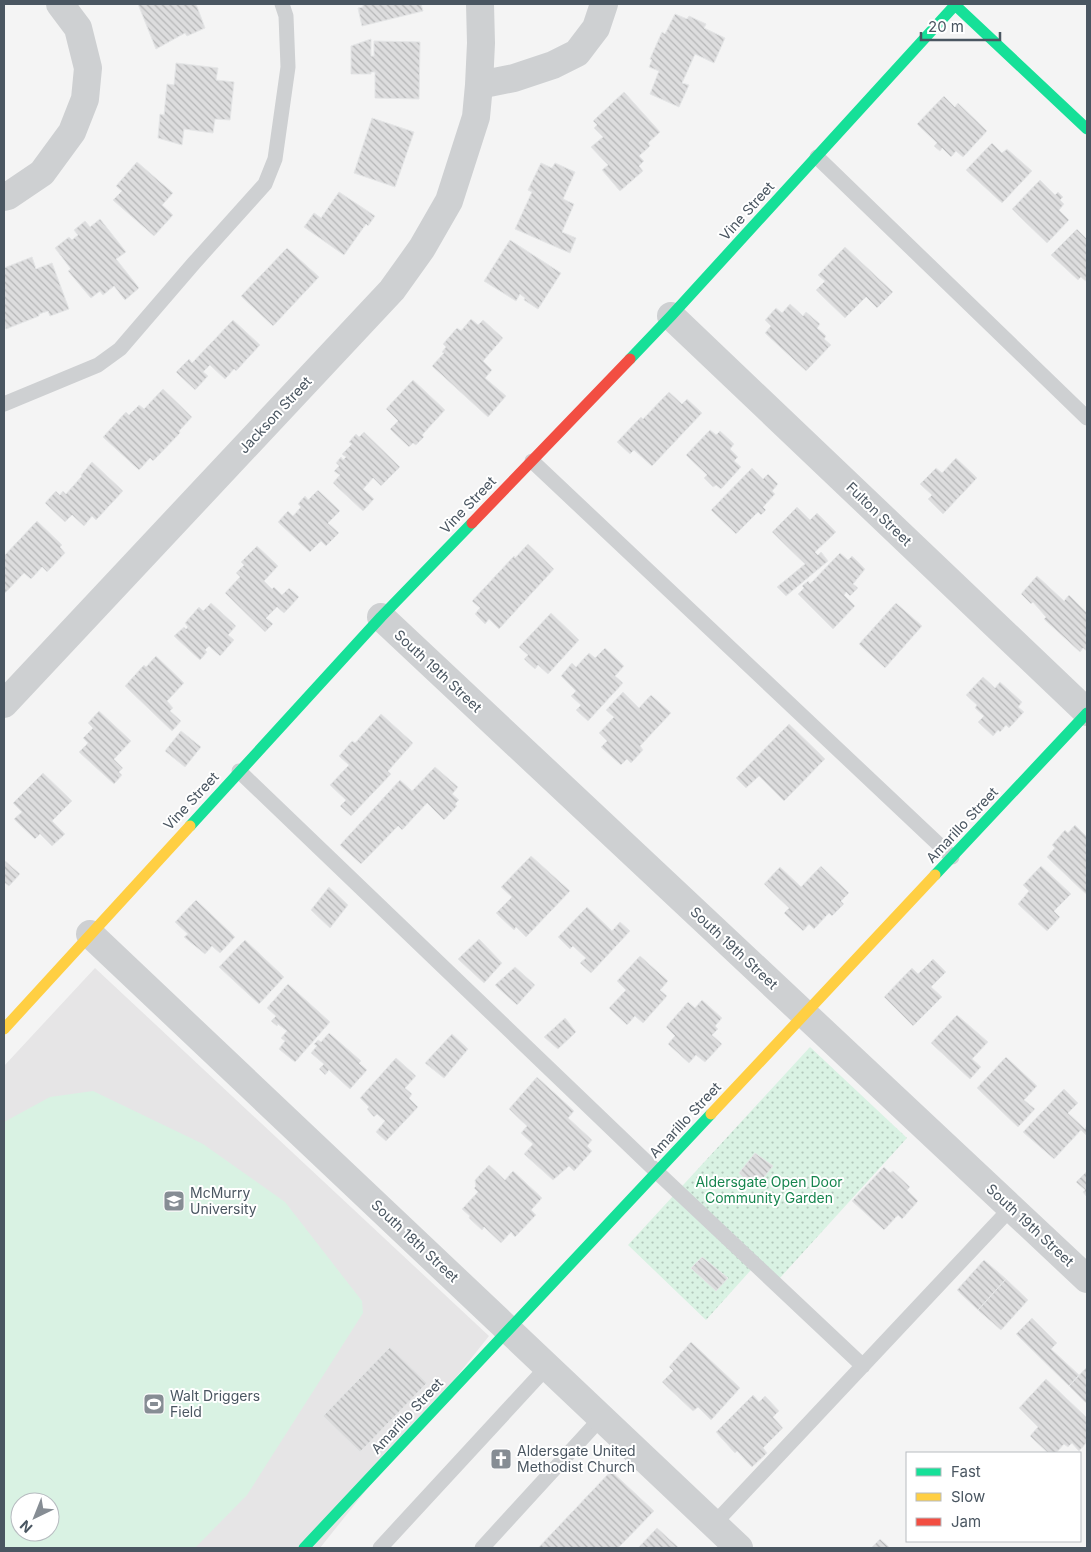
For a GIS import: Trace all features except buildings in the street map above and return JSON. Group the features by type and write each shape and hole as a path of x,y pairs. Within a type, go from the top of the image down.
{"street":[{"path":"4,197 42,172 72,132 85,99 88,68 78,28 60,4"},
{"name":"Jackson Street","path":"4,704 392,290 422,248 449,201 476,117 481,43 480,4"},
{"path":"479,85 514,78 553,65 578,53 596,28 604,4"},
{"path":"955,4 1087,129"},
{"name":"Vine Street","path":"4,1029 381,617 671,316 955,4"},
{"name":"Fulton Street","path":"671,316 1087,712"},
{"name":"South 19th Street","path":"381,617 1087,1279"},
{"name":"Amarillo Street","path":"304,1548 1087,712"},
{"name":"South 18th Street","path":"90,934 739,1548"}],"lane":[{"path":"4,404 98,365 120,349 194,263 266,184 274,159 288,67 286,16 282,4"},
{"path":"817,157 1087,418"},
{"path":"532,460 952,857"},
{"path":"239,771 657,1172 863,1366"},
{"path":"714,1524 1011,1208"},
{"path":"380,1548 547,1367"},
{"path":"482,1548 601,1418"}],"shaded area":[{"name":"Walt Driggers Field","path":"95,968 489,1336 320,1548 4,1548 4,1066"}],"green space":[{"name":"Aldersgate Open Door Community Garden","path":"810,1047 907,1138 779,1279 759,1261 706,1320 628,1245"},
{"name":"Walt Driggers Field","path":"93,1091 203,1144 285,1202 362,1301 363,1313 247,1495 195,1548 4,1548 4,1122 50,1097"}],"traffic: fast":[{"path":"954,4 1087,129"},
{"path":"630,359 956,4"},
{"path":"190,826 381,617 472,523"},
{"path":"935,875 1087,713"},
{"path":"304,1548 711,1114"}],"traffic: slow":[{"path":"4,1029 190,826"},
{"path":"711,1114 935,875"}],"traffic: jam":[{"path":"472,523 630,359"}],"place":[{"name":"McMurry University","path":"174,1201"},
{"name":"Walt Driggers Field","path":"154,1404"},
{"name":"Aldersgate United Methodist Church","path":"501,1459"}]}
